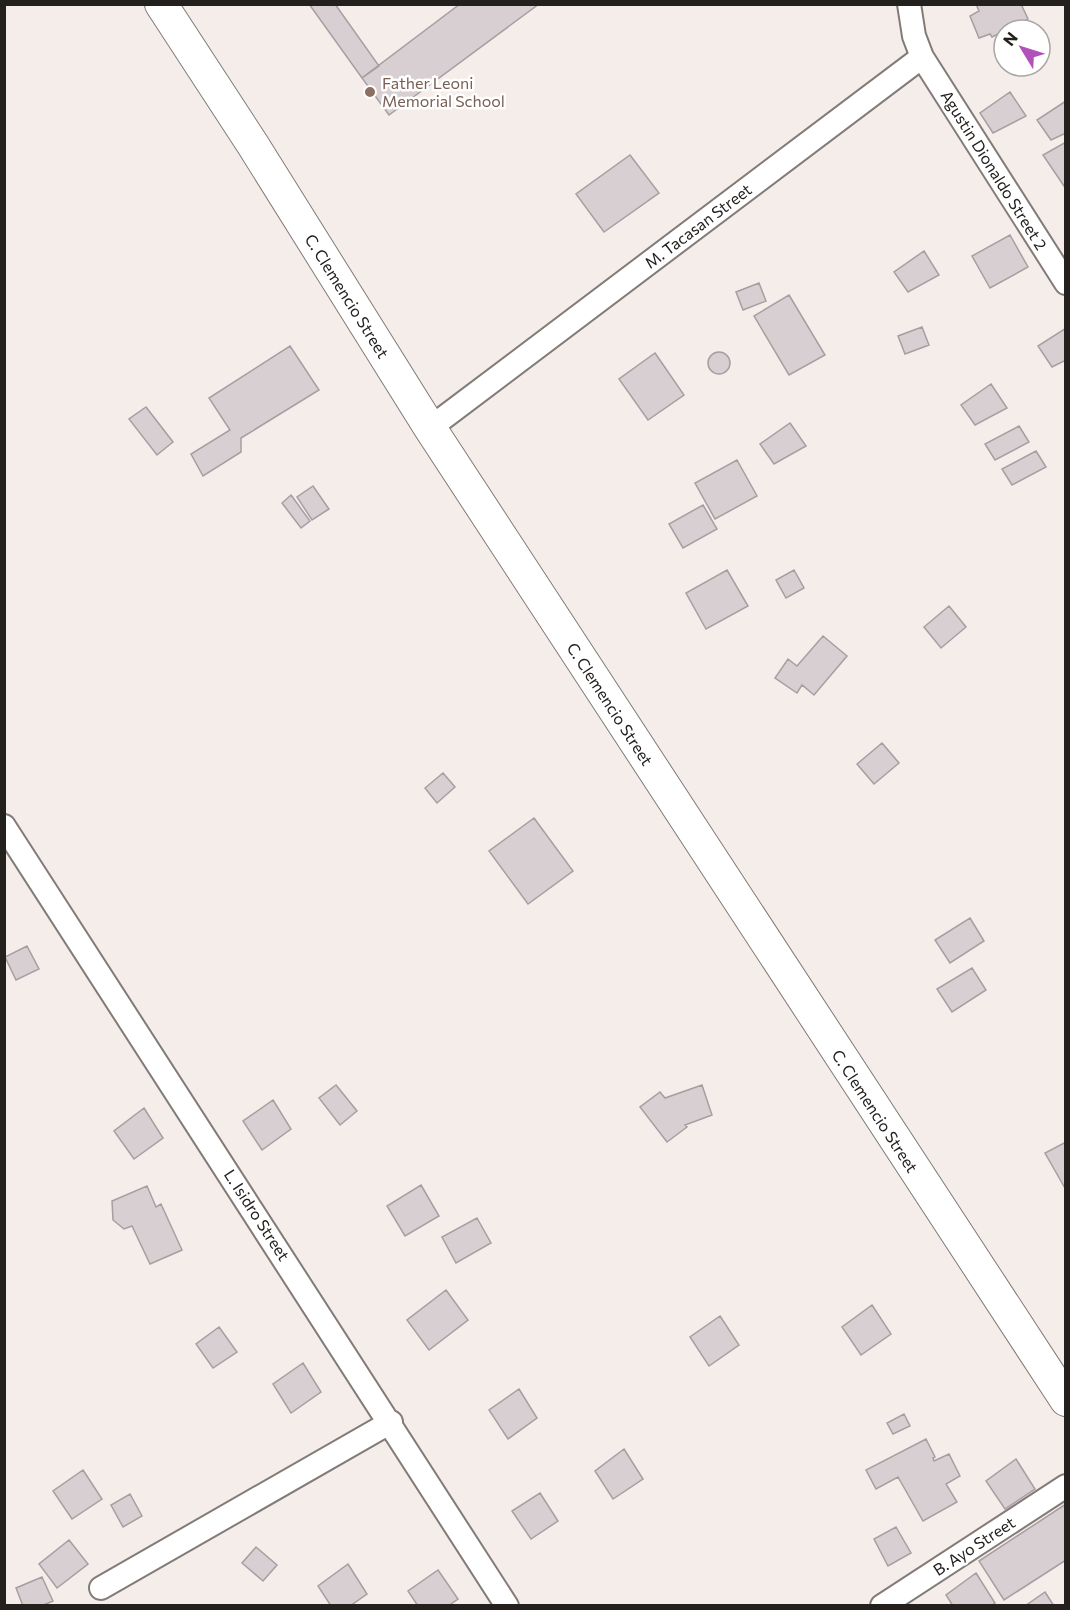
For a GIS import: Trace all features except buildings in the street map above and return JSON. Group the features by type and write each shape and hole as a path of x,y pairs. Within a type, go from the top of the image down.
{"street":[{"name":"C. Clemencio Street","path":"161,4 253,145 430,428 1065,1400"},
{"path":"909,4 914,36 922,57"},
{"name":"M. Tacasan Street","path":"430,428 922,57"},
{"name":"Agustin Dionaldo Street 2","path":"922,57 1065,283"},
{"name":"L. Isidro Street","path":"4,826 391,1422 507,1605"},
{"path":"101,1588 391,1422"},
{"name":"B. Ayo Street","path":"882,1605 1065,1486"}],"place":[{"name":"Father Leoni Memorial School","path":"370,92"}]}
